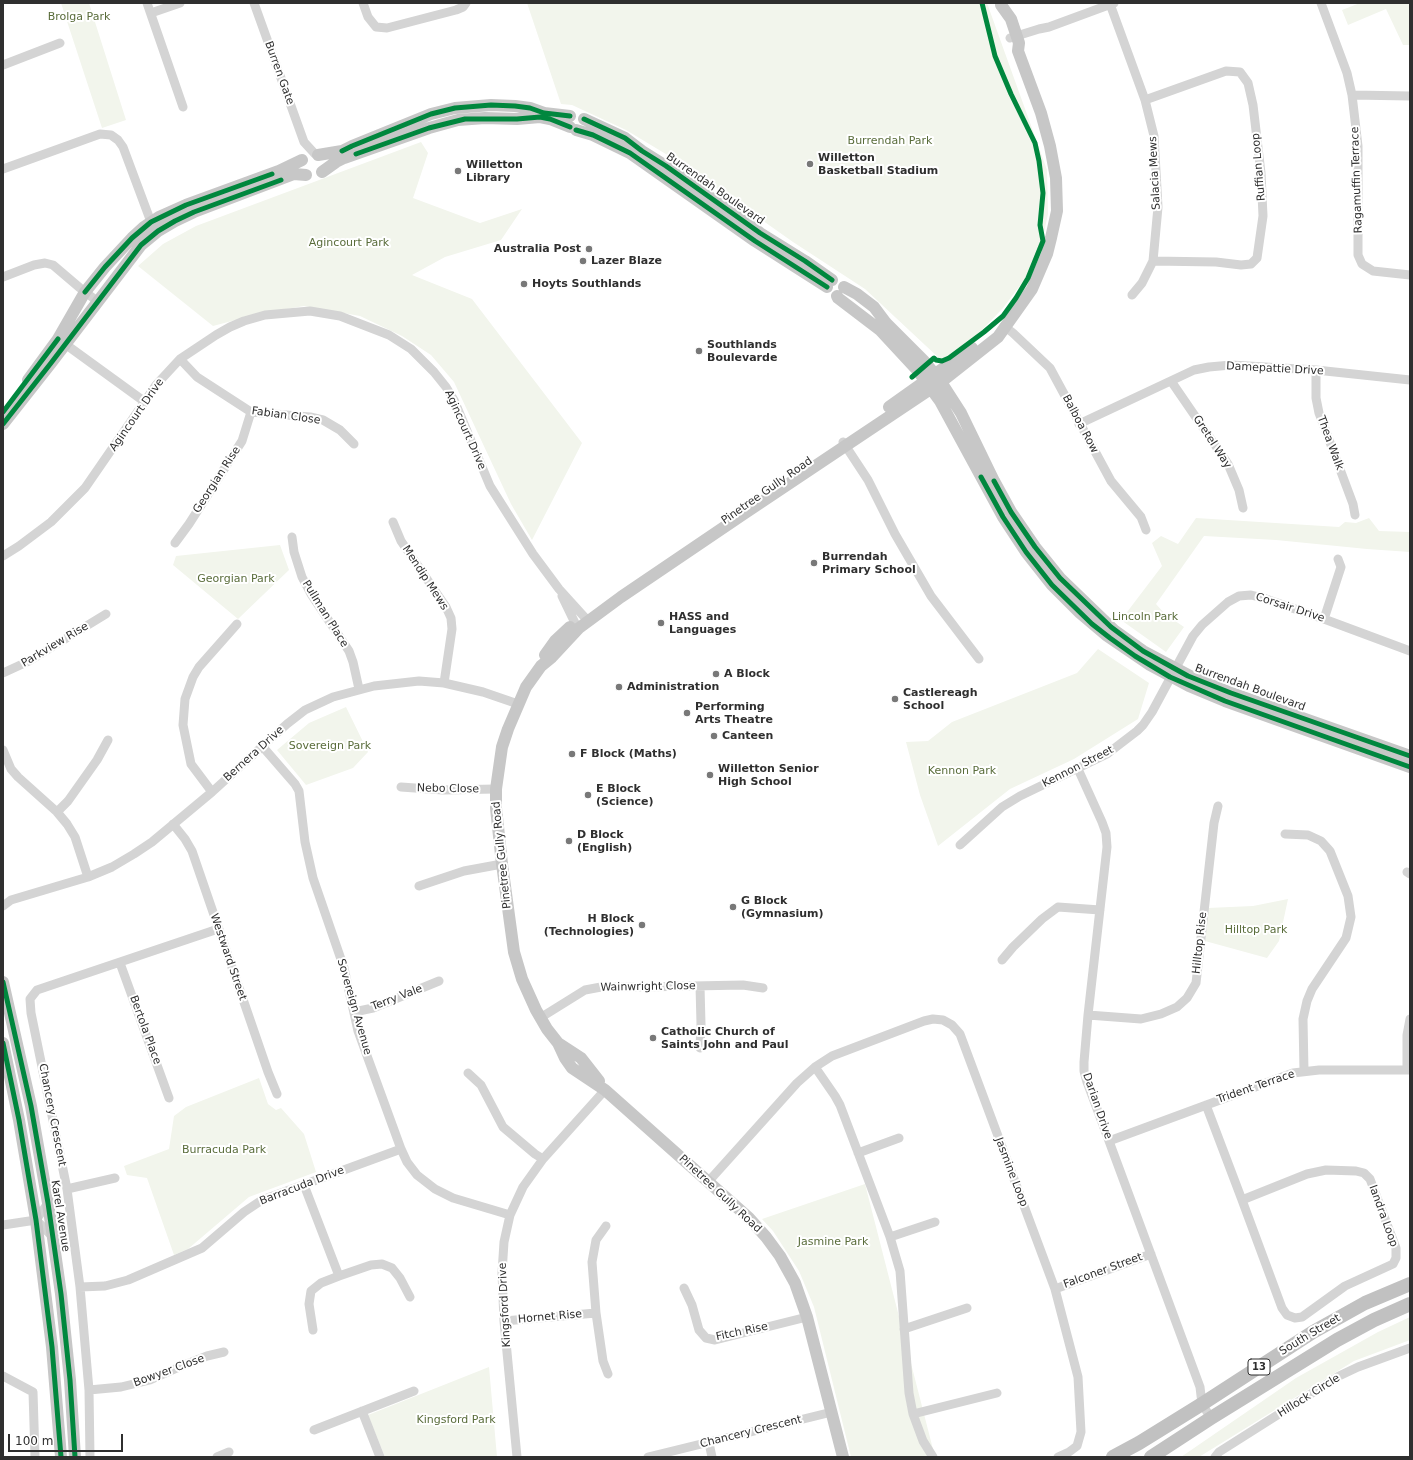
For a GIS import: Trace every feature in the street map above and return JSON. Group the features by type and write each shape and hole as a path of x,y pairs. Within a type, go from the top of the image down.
{"highway":[{"name":"South Street","path":"1113,1457 1206,1402 1313,1332 1365,1303 1410,1284"},
{"name":"South Street","path":"1151,1457 1338,1340 1374,1320 1410,1304"}],"main road":[{"name":"Pinetree Gully Road","path":"843,1457 807,1317 795,1283 773,1246 749,1218 605,1090 572,1068 565,1058 558,1043 540,1018 524,984 514,952 502,864 496,808 496,789 502,747 526,687 541,666 582,622 728,518 998,337 1004,326 1020,308 1034,283 1047,254 1057,211 1056,178 1050,146 1040,112 1015,43 1011,19 1001,4"},
{"name":"Burrendah Boulevard","path":"3,412 97,301 155,227 186,205 279,171 310,157 342,151 431,114 455,108 491,105 530,108 544,112 572,124 630,153 755,241 792,259"},
{"name":"Burrendah Boulevard","path":"572,124 577,114 581,115 584,119 625,138 760,233 792,259 830,284 830,294 840,291 838,298 880,330 933,381 950,419 1003,517 1026,552 1052,585 1080,613 1110,638 1135,656 1173,673 1226,701 1410,767"},
{"name":"Burrendah Boulevard","path":"322,172 344,158 429,128 458,120 540,117 572,124"},
{"path":"310,157 324,162 322,172 316,177 306,175 301,170 310,157"},
{"name":"Burrendah Boulevard","path":"3,424 62,342 85,292 105,267 130,240 155,227 288,177 297,174 306,175"},
{"name":"Pinetree Gully Road","path":"582,622 845,444 933,381"},
{"name":"Burrendah Boulevard","path":"1173,673 1194,678 1231,693 1410,756"},
{"name":"Karel Avenue","path":"3,982 31,1106 48,1203 70,1380 76,1457"},
{"path":"3,1044 19,1120 36,1220 46,1294 61,1457"}],"street":[{"path":"147,3 183,107"},
{"path":"151,13 180,3"},
{"name":"Burren Gate","path":"254,3 310,157"},
{"path":"363,3 368,17 376,27 387,28 456,10 463,7 466,3"},
{"name":"Ragamuffin Terrace","path":"1321,3 1348,73 1352,95 1358,146 1358,255 1362,264 1373,271 1410,275"},
{"path":"1015,43 1039,29 1049,27 1112,4"},
{"name":"Salacia Mews","path":"1112,4 1145,100 1154,136 1158,207 1153,261 1142,282 1132,295"},
{"path":"3,65 60,43"},
{"name":"Ruffian Loop","path":"1145,100 1226,70 1240,72 1248,83 1254,105 1261,173 1263,216 1257,258 1251,264 1241,265 1216,262 1153,261"},
{"path":"1352,95 1410,96"},
{"path":"3,169 100,134 112,135 123,147 155,227"},
{"path":"3,277 34,265 45,263 53,265 97,301"},
{"name":"Agincourt Drive","path":"3,556 52,522 85,488 156,385 180,359 230,327 265,315 310,312 340,316 389,334 421,358 434,372 446,387 460,414 490,486 533,554 582,622"},
{"name":"Balboa Row","path":"1004,326 1050,368 1111,481 1141,517 1146,530"},
{"path":"62,342 145,402"},
{"name":"Fabian Close","path":"180,359 197,377 251,412 310,417 324,420 347,435 354,444"},
{"name":"Damepattie Drive","path":"1079,424 1194,370 1209,367 1230,365 1316,370 1410,380"},
{"name":"Thea Walk","path":"1316,370 1316,398 1318,413 1353,504 1355,515"},
{"name":"Gretel Way","path":"1171,381 1228,464 1243,508"},
{"name":"Georgian Rise","path":"175,543 189,524 242,441 251,412"},
{"path":"845,444 868,480 895,534 931,596 979,659"},
{"name":"Mendip Mews","path":"393,522 401,541 446,607 451,618 452,630 444,683"},
{"name":"Pullman Place","path":"292,537 294,552 302,577 311,594 349,651 360,689"},
{"path":"1324,619 1341,567 1338,559"},
{"name":"Corsair Drive","path":"1173,673 1193,636 1202,625 1228,602 1240,596 1252,595 1263,598 1410,651"},
{"name":"Parkview Rise","path":"3,674 28,662 106,614"},
{"path":"212,792 191,764 183,725 185,699 193,677 199,667 237,624"},
{"name":"Kennon Street","path":"960,845 1002,807 1020,796 1107,754 1122,744 1143,725 1152,712 1173,673"},
{"name":"Bernera Drive","path":"3,906 7,900 88,877 112,867 134,854 152,842 212,792 262,746 305,710 333,697 360,689 394,683 444,683 483,692 518,704"},
{"path":"57,812 68,801 97,760 108,740"},
{"name":"Sovereign Avenue","path":"262,746 295,784 299,791 308,858 313,878 344,968 358,1031 407,1162 417,1175 434,1189 453,1198 510,1215"},
{"path":"3,750 11,769 18,778 57,812 67,824 75,837 88,877"},
{"name":"Darian Drive","path":"1078,769 1106,834 1107,847 1088,1015 1084,1071 1108,1141 1200,1388 1206,1402 1215,1416"},
{"name":"Nebo Close","path":"401,787 443,790 496,789"},
{"name":"Hilltop Rise","path":"1088,1015 1141,1019 1161,1014 1177,1007 1188,998 1196,983 1210,860 1218,806"},
{"name":"Westward Street","path":"172,824 185,839 192,851 268,1072 277,1094"},
{"path":"1285,834 1308,835 1321,841 1330,851 1348,896 1351,917 1346,938 1312,989 1307,1002 1303,1019 1304,1071"},
{"path":"419,886 464,871 502,864"},
{"path":"1002,960 1013,947 1042,919 1058,907 1100,910"},
{"name":"Chancery Crescent","path":"90,1457 89,1390 80,1287 67,1189 30,999 37,990 218,929"},
{"name":"Bertola Place","path":"120,963 169,1098"},
{"name":"Terry Vale","path":"354,1012 373,1008 439,981"},
{"name":"Wainwright Close","path":"540,1018 585,990 601,987 743,985 763,988"},
{"path":"700,986 700,1048"},
{"name":"Jasmine Loop","path":"708,1182 797,1083 815,1067 832,1056 924,1021 933,1019 943,1020 952,1025 960,1034 1055,1289 1078,1377 1081,1432 1077,1446 1058,1457"},
{"path":"1408,1070 1407,1035 1410,1019"},
{"path":"815,1067 840,1105 890,1237 900,1271 909,1393 913,1414 923,1441 933,1457"},
{"name":"Trident Terrace","path":"1108,1141 1282,1076 1304,1071 1408,1070"},
{"path":"468,1073 481,1085 503,1127 543,1159"},
{"name":"Kingsford Drive","path":"517,1457 504,1321 502,1258 510,1215 522,1187 543,1159 605,1090"},
{"name":"Iandra Loop","path":"1206,1105 1282,1308 1287,1315 1294,1318 1302,1316 1345,1286 1393,1264 1396,1258 1396,1248 1370,1179 1364,1173 1356,1171 1326,1170 1307,1174 1242,1200"},
{"path":"858,1153 899,1138"},
{"name":"Barracuda Drive","path":"80,1287 105,1286 128,1280 202,1248 254,1204 262,1200 401,1149"},
{"path":"67,1189 115,1178"},
{"path":"304,1185 339,1276"},
{"path":"3,1225 36,1220 48,1203"},
{"path":"36,1220 53,1237"},
{"path":"890,1237 935,1222"},
{"name":"Hornet Rise","path":"606,1226 596,1240 592,1262 596,1313 603,1361 608,1374"},
{"name":"Falconer Street","path":"1055,1289 1151,1254"},
{"path":"313,1330 309,1304 311,1291 321,1283 371,1265 382,1264 392,1268 400,1278 410,1297"},
{"name":"Fitch Rise","path":"684,1288 692,1305 699,1330 706,1338 715,1340 807,1317"},
{"path":"904,1329 967,1308"},
{"name":"Hornet Rise","path":"504,1321 596,1313"},
{"name":"Hillock Circle","path":"1215,1457 1219,1452 1339,1376 1358,1367 1409,1350"},
{"name":"Bowyer Close","path":"89,1390 121,1387 150,1380 207,1356 224,1352"},
{"path":"3,1376 33,1392 35,1457"},
{"path":"314,1430 414,1391"},
{"path":"913,1414 997,1393"},
{"path":"362,1411 380,1457"},
{"name":"Chancery Crescent","path":"648,1457 832,1412"},
{"path":"709,1443 712,1457"},
{"path":"217,1457 229,1452"}],"green space":[{"name":"Brolga Park","path":"61,3 89,3 126,120 102,128"},
{"name":"Burrendah Park","path":"527,3 987,3 1047,170 1048,214 1041,246 1025,279 1003,308 979,333 954,354 940,359 865,289 793,242 684,165 626,130 572,105 561,104"},
{"path":"1360,3 1410,3 1410,45 1403,45 1386,9 1348,25 1342,10"},
{"name":"Agincourt Park","path":"421,142 428,153 413,198 480,223 522,209 501,240 445,257 412,275 472,299 582,443 532,540 511,504 454,382 431,355 402,336 360,316 304,306 262,313 213,326 138,266 163,244 196,226"},
{"name":"Lincoln Park","path":"1196,518 1339,527 1345,522 1356,523 1369,518 1379,531 1410,532 1410,552 1276,540 1204,536 1156,604 1165,614 1184,627 1166,652 1121,620 1162,566 1152,543 1161,536 1178,544"},
{"name":"Georgian Park","path":"280,545 289,570 238,619 173,565 176,556"},
{"name":"Kennon Park","path":"1098,649 1149,683 1138,719 1074,759 1010,789 938,846 920,795 906,742 928,741 952,722 1077,673"},
{"name":"Sovereign Park","path":"346,707 368,752 353,768 306,785 277,750 309,723"},
{"name":"Hilltop Park","path":"1288,899 1279,941 1267,958 1205,941 1208,908 1253,906"},
{"name":"Burracuda Park","path":"259,1078 268,1104 276,1110 281,1108 304,1134 316,1172 249,1197 188,1249 174,1255 147,1178 127,1175 124,1166 169,1149 174,1116 186,1107"},
{"name":"Jasmine Park","path":"865,1184 935,1457 851,1457 814,1307 799,1271 773,1231 762,1219"},
{"path":"1410,1317 1410,1340 1354,1361 1199,1457 1181,1457 1296,1378 1378,1332"},
{"name":"Kingsford Park","path":"489,1367 497,1457 385,1457 368,1415"}],"cycle path":[{"path":"912,377 934,358 942,361 949,358 1003,316 1028,278 1043,241 1040,225 1043,193 1035,143 1011,94 995,56 982,3"},
{"path":"342,151 431,114 455,108 491,105 515,106 530,108 544,113 570,116"},
{"path":"356,154 429,128 465,119 517,119 540,117 550,119 570,127"},
{"path":"584,119 625,138 760,233 832,280"},
{"path":"576,130 593,135 630,153 755,241 827,287"},
{"path":"85,292 105,267 132,238 151,222 186,205 272,174"},
{"path":"3,424 141,245 158,231 194,212 281,180"},
{"path":"3,412 58,339"},
{"path":"981,477 1003,517 1026,552 1052,585 1092,624 1135,656 1170,677 1225,701 1410,767"},
{"path":"994,481 1011,512 1035,547 1060,578 1111,627 1143,651 1188,676 1231,693 1410,756"},
{"path":"3,982 31,1106 48,1203 61,1294 70,1380 75,1457"},
{"path":"3,1043 19,1120 36,1220 52,1347 61,1457"}],"place":[{"name":"Willetton Basketball Stadium","path":"810,164"},
{"name":"Willetton Library","path":"458,171"},
{"name":"Australia Post","path":"589,249"},
{"name":"Lazer Blaze","path":"583,261"},
{"name":"Hoyts Southlands","path":"524,284"},
{"name":"Southlands Boulevarde","path":"699,351"},
{"name":"Burrendah Primary School","path":"814,563"},
{"name":"HASS and Languages","path":"661,623"},
{"name":"A Block","path":"716,674"},
{"name":"Administration","path":"619,687"},
{"name":"Castlereagh School","path":"895,699"},
{"name":"Performing Arts Theatre","path":"687,713"},
{"name":"Canteen","path":"714,736"},
{"name":"F Block (Maths)","path":"572,754"},
{"name":"Willetton Senior High School","path":"710,775"},
{"name":"E Block (Science)","path":"588,795"},
{"name":"D Block (English)","path":"569,841"},
{"name":"G Block (Gymnasium)","path":"733,907"},
{"name":"H Block (Technologies)","path":"642,925"},
{"name":"Catholic Church of Saints John and Paul","path":"653,1038"}]}
